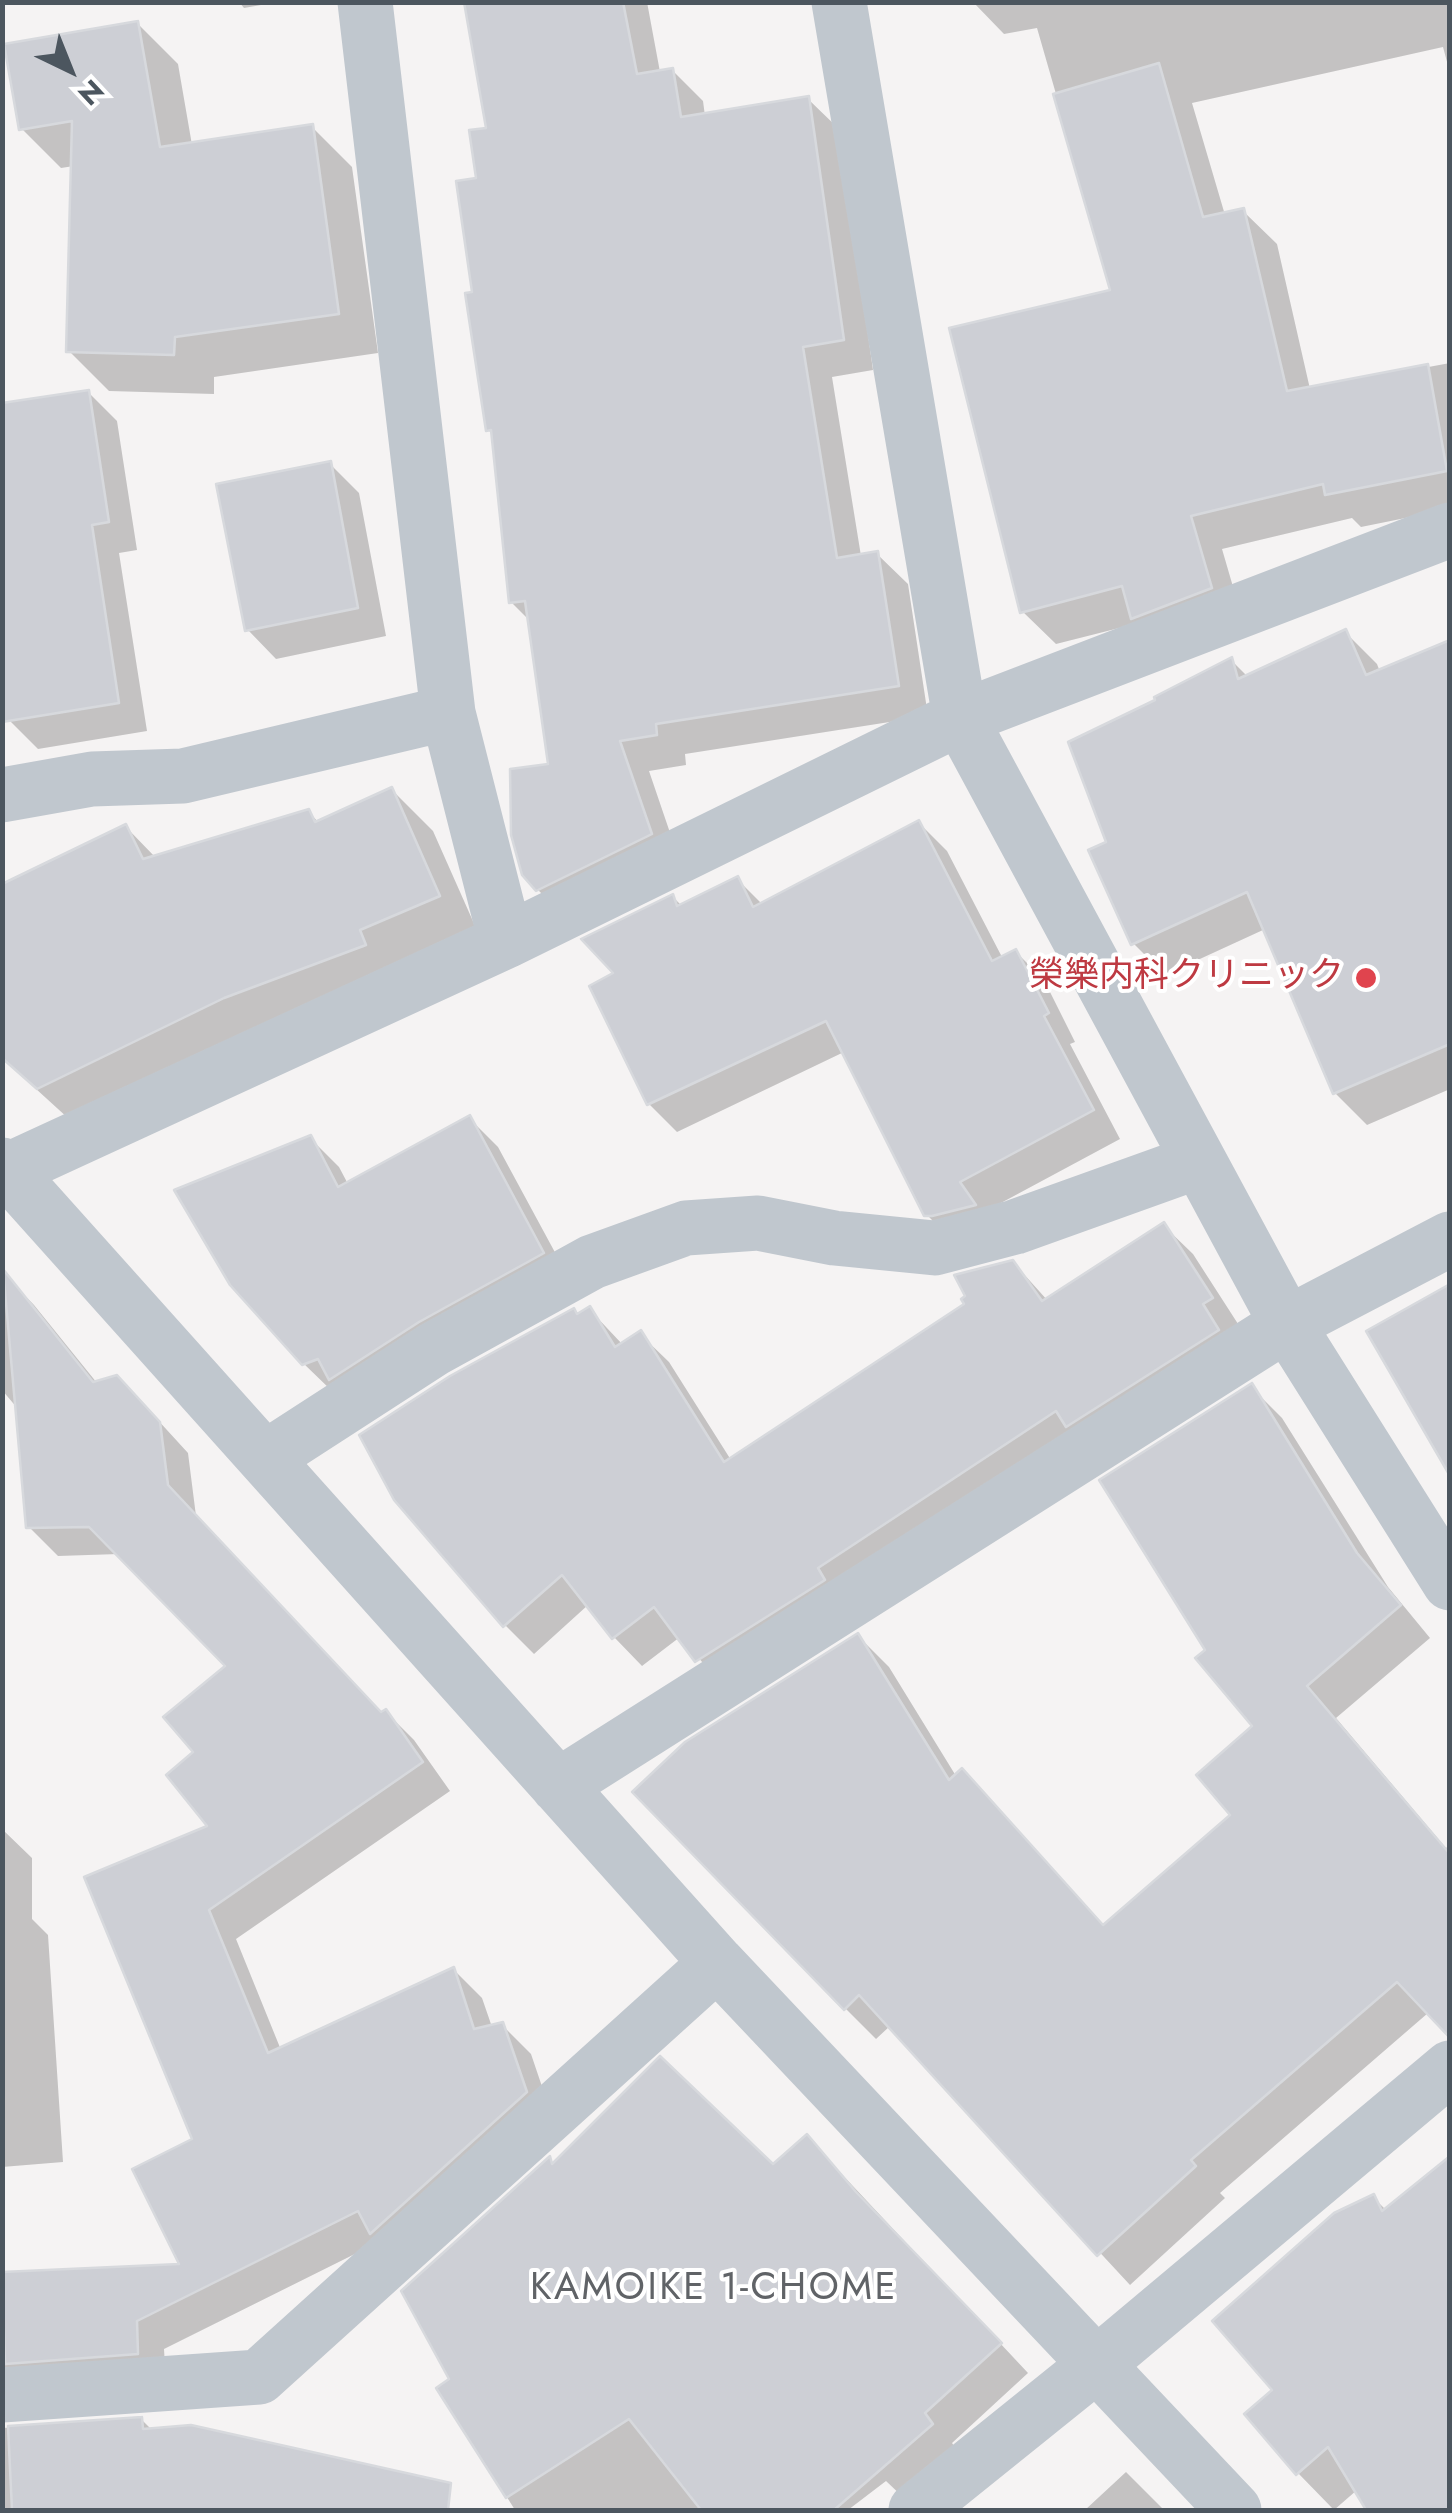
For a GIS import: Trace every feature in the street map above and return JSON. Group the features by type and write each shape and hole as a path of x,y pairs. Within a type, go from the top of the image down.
{"street":[{"path":"365,2 448,713 506,941"},
{"path":"838,2 960,718 1287,1324 1450,1583"},
{"path":"1234,2510 717,1963 267,1458 4,1170 506,941 960,718 1450,530"},
{"path":"2,795 92,780 182,776 448,713"},
{"path":"267,1458 434,1349 576,1271 686,1228 758,1223 834,1238 935,1248 1015,1226 1199,1161"},
{"path":"558,1786 1287,1324 1450,1239"},
{"path":"2,2395 259,2377 717,1963"},
{"path":"916,2510 1096,2365 1450,2068"}],"building":[{"path":"464,2 623,2 637,74 673,68 681,117 809,96 844,340 803,347 837,558 878,551 899,686 656,724 657,735 620,741 652,834 536,891 522,875 511,835 510,769 548,764 525,601 509,603 491,430 486,431 465,293 472,292 456,181 476,178 469,130 486,128"},
{"path":"138,21 160,147 313,124 339,314 175,337 174,355 66,352 72,121 19,130 4,44"},
{"path":"1159,63 1203,217 1244,208 1287,391 1428,364 1447,471 1325,495 1323,484 1191,516 1212,588 1131,619 1122,586 1020,613 949,328 1110,290 1053,94"},
{"path":"89,390 109,522 92,525 119,703 2,722 2,403"},
{"path":"331,461 358,608 245,631 216,484"},
{"path":"1346,629 1366,675 1450,640 1450,1044 1333,1094 1247,892 1131,945 1088,850 1106,842 1068,742 1232,657 1238,679"},
{"path":"392,787 440,896 360,930 366,945 224,998 37,1089 2,1058 2,884 126,824 143,859 309,809 315,822"},
{"path":"919,820 992,961 1016,949 1049,1013 1044,1016 1094,1110 960,1182 976,1205 932,1216 924,1216 826,1021 647,1105 589,986 613,973 581,939 673,894 677,906 738,876 753,907"},
{"path":"470,1115 544,1253 419,1322 329,1380 318,1359 302,1365 230,1285 174,1190 311,1135 338,1187"},
{"path":"1164,1222 1213,1298 1203,1304 1219,1330 1066,1427 1056,1411 818,1568 825,1580 695,1662 654,1607 612,1639 562,1575 503,1627 394,1500 359,1435 450,1376 574,1308 577,1314 590,1306 615,1347 641,1330 724,1462 964,1304 961,1299 965,1296 954,1275 1013,1260 1042,1301"},
{"path":"3,1269 93,1382 117,1375 160,1422 168,1485 381,1712 386,1709 423,1762 209,1910 268,2053 454,1967 474,2029 503,2022 527,2092 370,2234 358,2211 137,2321 138,2354 5,2364 2,2272 179,2264 132,2169 192,2139 84,1877 207,1826 166,1775 193,1752 163,1717 225,1666 89,1527 26,1528"},
{"path":"1450,1284 1450,1476 1366,1331"},
{"path":"1252,1383 1357,1553 1401,1605 1307,1686 1450,1854 1450,2038 1397,1982 1191,2160 1196,2166 1097,2256 859,1995 844,2010 632,1792 685,1742 858,1633 949,1780 962,1768 1103,1925 1230,1815 1196,1775 1252,1726 1195,1658 1205,1650 1099,1480"},
{"path":"660,2056 773,2164 807,2134 856,2192 1002,2343 925,2413 933,2424 834,2510 701,2510 629,2419 506,2498 436,2388 449,2379 401,2291 550,2156 552,2164"},
{"path":"1450,2156 1450,2510 1366,2510 1328,2447 1296,2475 1244,2414 1272,2390 1212,2321 1334,2213 1374,2194 1382,2211"},
{"path":"142,2417 143,2429 191,2425 451,2483 448,2510 12,2510 8,2426"}],"place":[{"name":"榮樂内科クリニック","path":"1366,978"}],"district":[{"name":"KAMOIKE 1-CHOME","path":"714,2290"}]}
